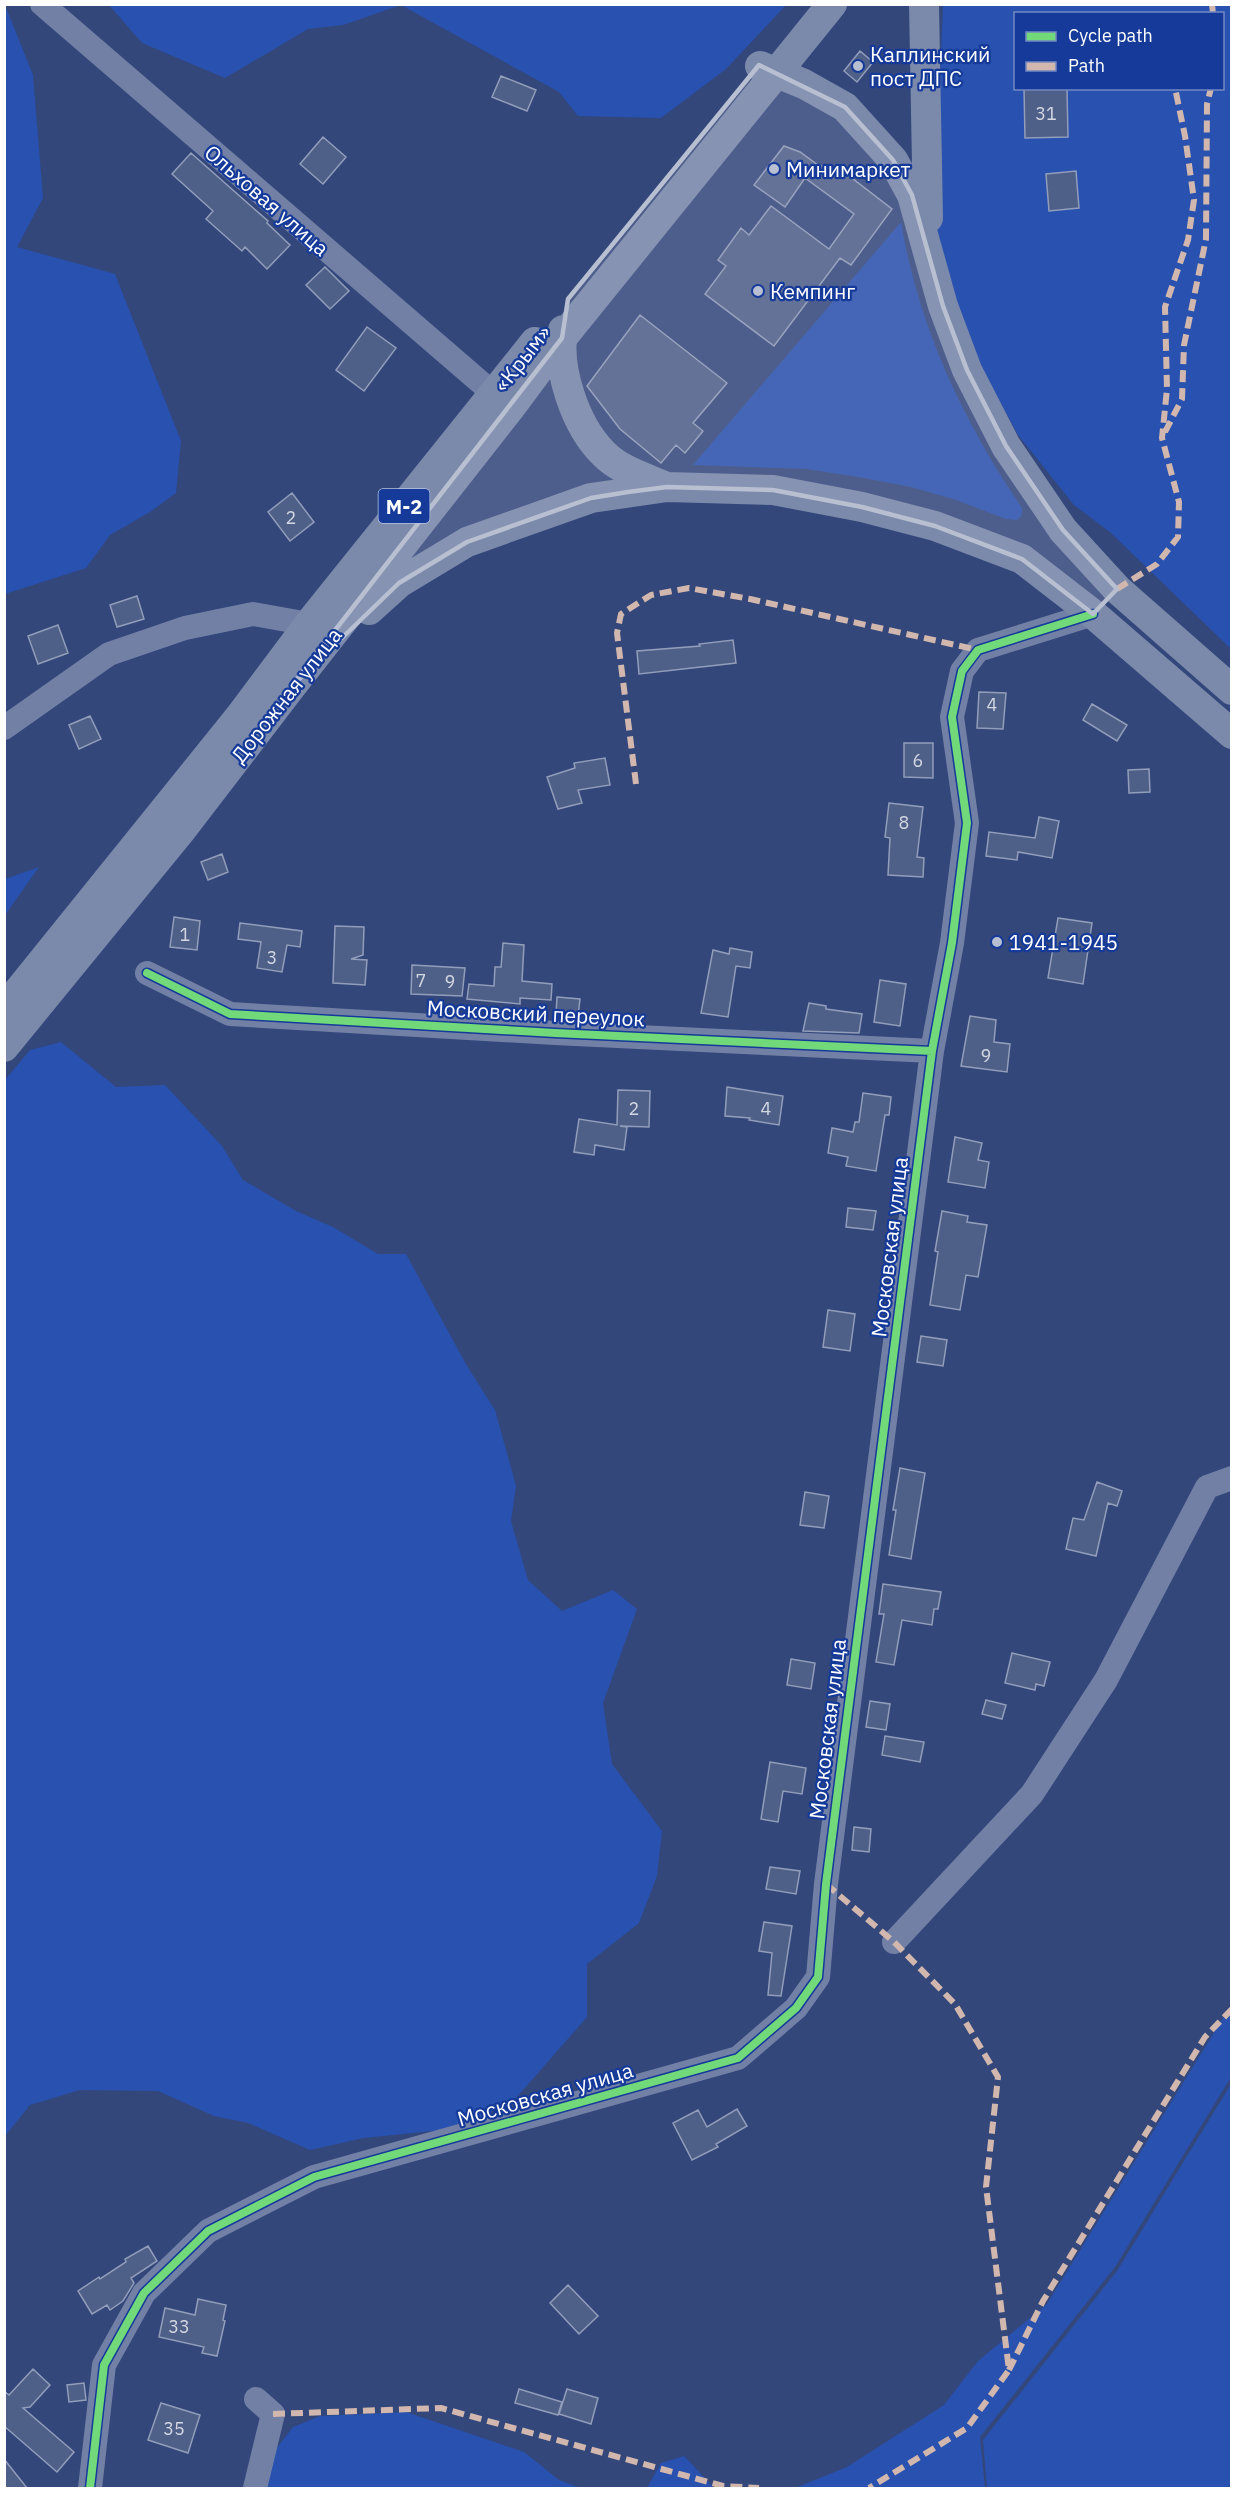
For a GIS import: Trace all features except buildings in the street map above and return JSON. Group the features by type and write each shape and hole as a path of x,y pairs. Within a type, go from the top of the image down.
{"main road":[{"name":"«Крым»","path":"562,338 768,69 808,4"},
{"name":"«Крым»","path":"241,715 309,624 568,299 768,69 832,4"},
{"path":"924,4 929,251"},
{"path":"768,69 804,84 845,107 893,160 912,195 943,306 967,370 1006,446 1063,530 1116,589 1232,690"},
{"path":"568,299 562,338 565,370 580,423 603,453 622,467 668,487"},
{"name":"Дорожная улица","path":"4,1047 183,828 562,338"},
{"path":"291,687 399,583 467,542 591,498 668,487 773,490 862,507 935,526 1022,559 1093,614 1232,734"},
{"path":"1093,614 1116,589"},
{"name":"Дорожная улица","path":"4,1009 241,715"}],"street":[{"name":"Ольховая улица","path":"42,4 494,394"},
{"path":"4,728 110,654 185,628 253,614 309,624"},
{"name":"Московская улица","path":"90,2488 104,2365 144,2293 208,2231 314,2177 738,2058 796,2008 818,1977 826,1884 932,1051 952,943 967,823 952,717 962,671 978,650 1093,614"},
{"name":"Московский переулок","path":"147,973 230,1014 932,1051"},
{"path":"894,1942 1032,1794 1106,1680 1207,1487 1232,1478"},
{"path":"255,2488 273,2414 256,2399"}],"highlighted area":[{"path":"759,65 845,107 893,160 912,195 943,306 967,370 1006,446 1063,530 1117,589 1093,614 1022,559 935,526 862,507 773,490 667,487 591,498 467,542 399,583 291,687 562,338 568,299"}],"shaded area":[{"path":"5,5 33,75 43,198 17,247 115,274 181,441 176,493 150,512 110,535 86,568 5,594"},
{"path":"109,5 401,5 343,25 308,29 225,78 142,43"},
{"path":"401,5 786,5 726,69 661,118 578,116 559,92"},
{"path":"943,5 1231,5 1231,649 1111,533 1074,505 1018,435 966,340 934,222"},
{"path":"901,222 919,299 931,336 962,406 1000,475 1022,508 1022,515 1017,520 1006,519 953,499 911,487 807,469 693,465"},
{"path":"39,867 5,915 5,879"},
{"path":"61,1042 116,1087 165,1085 222,1146 243,1180 296,1211 333,1227 378,1254 406,1254 467,1366 495,1410 516,1486 511,1521 528,1580 562,1611 613,1590 637,1609 603,1703 612,1764 662,1831 657,1876 639,1923 587,1964 587,2017 517,2097 462,2128 364,2138 310,2150 248,2123 214,2116 158,2091 80,2090 30,2105 5,2136 5,1080 30,1050"},
{"path":"1231,2005 1231,2077 1115,2267 980,2437 985,2488 795,2488 847,2467 944,2405 978,2361 1047,2304"},
{"path":"1231,2084 1231,2488 987,2488 983,2440 1117,2271"},
{"path":"406,2412 524,2452 559,2480 581,2488 260,2488 269,2458 293,2427 320,2416"},
{"path":"684,2456 714,2488 647,2488 661,2463"}],"marked path":[{"path":"1212,4 1213,12"},
{"path":"1117,589 1157,564 1178,537 1179,502 1162,438 1167,389 1165,307 1188,240 1194,200 1175,90"},
{"path":"1165,432 1182,399 1184,345 1206,239 1207,104 1210,90"},
{"path":"636,784 617,633 621,614 651,595 689,588 750,599 978,650"},
{"path":"826,1884 894,1942 955,2004 998,2077 986,2187 1009,2370 967,2428 869,2488"},
{"path":"1009,2370 1043,2301 1205,2037 1232,2009"},
{"path":"273,2414 441,2408 723,2486 759,2488"}],"cycle path":[{"path":"90,2488 104,2365 144,2293 208,2231 314,2177 738,2058 796,2008 818,1977 826,1884 932,1051 952,943 967,823 952,717 962,671 978,650 1093,614"},
{"path":"147,973 230,1014 555,1033 932,1051"}],"place":[{"name":"Каплинский пост ДПС","path":"858,66"},
{"name":"Минимаркет","path":"774,169"},
{"name":"Кемпинг","path":"758,291"},
{"name":"1941-1945","path":"997,942"}]}
